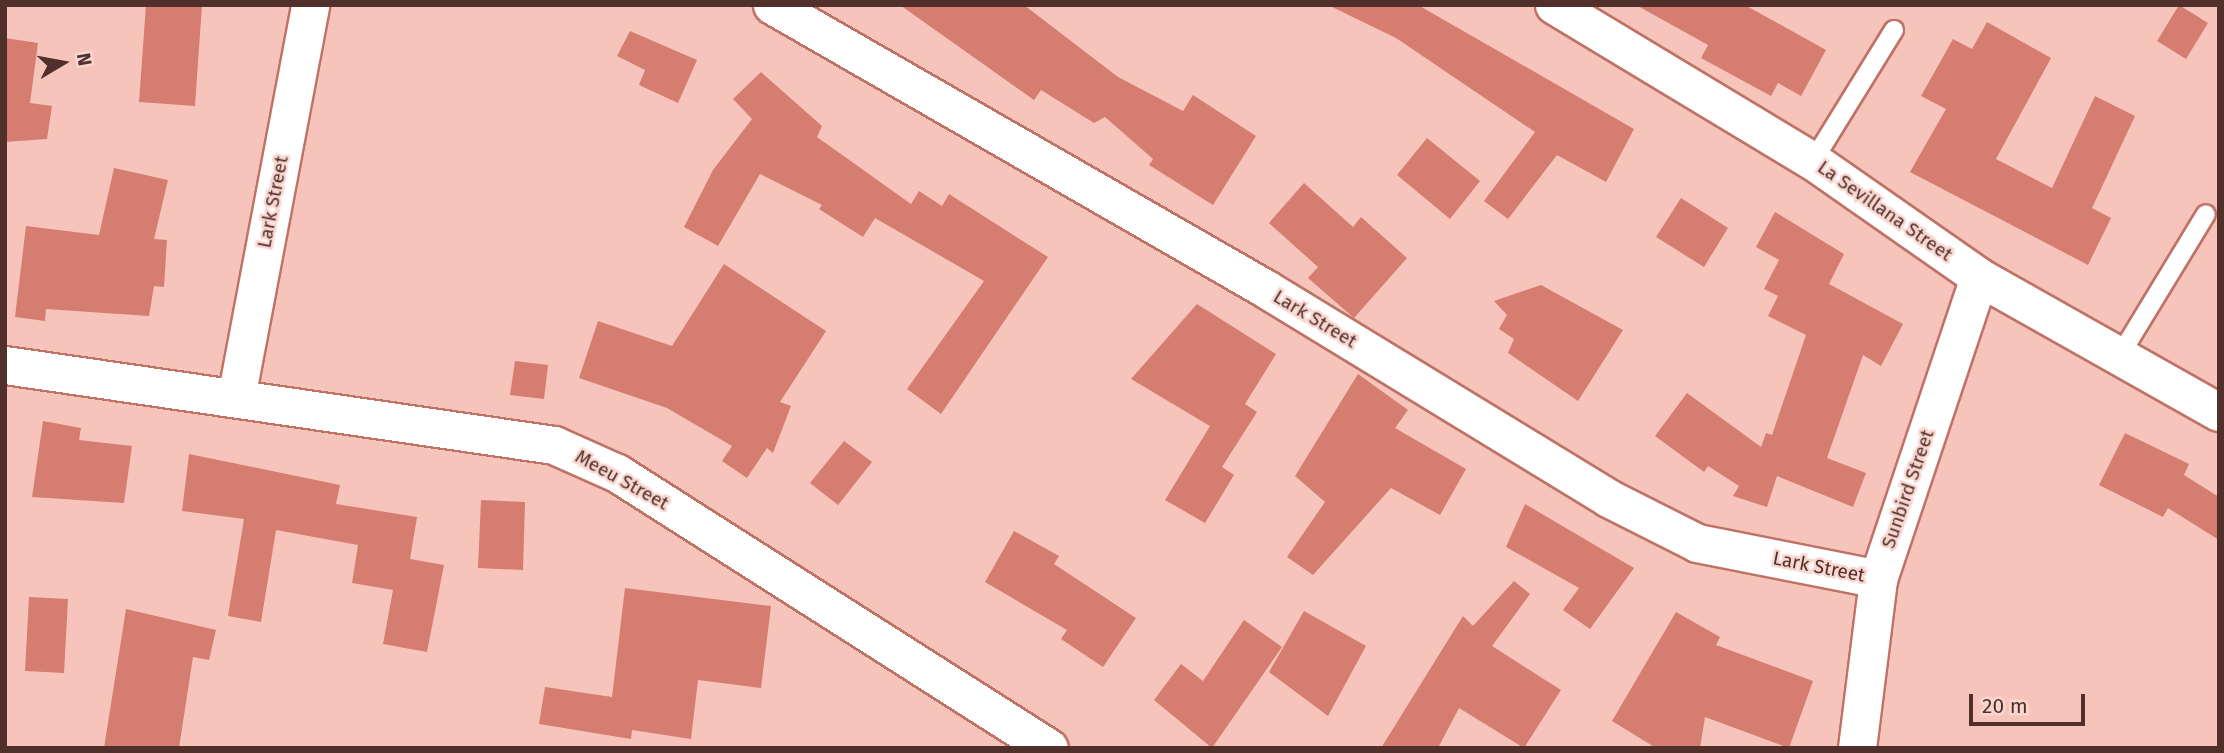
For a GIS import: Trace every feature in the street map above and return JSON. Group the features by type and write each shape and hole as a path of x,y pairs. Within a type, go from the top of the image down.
{"street":[{"name":"Lark Street","path":"236,398 310,5"},
{"name":"Lark Street","path":"772,5 1266,289 1608,498 1697,543 1878,579"},
{"name":"La Sevillana Street","path":"1554,5 1813,161 1979,277 2219,412"},
{"name":"Sunbird Street","path":"1857,748 1878,579 1979,277"},
{"name":"Meeu Street","path":"5,365 554,445 585,457 1000,735 1049,748"}],"lane":[{"path":"1813,161 1895,30"},
{"path":"2119,357 2206,214"}],"building":[{"path":"146,5 202,5 195,106 139,102"},
{"path":"900,5 1024,5 1118,77 1183,111 1193,95 1256,136 1213,205 1149,165 1153,159 1105,117 1094,123 1041,90 1034,100"},
{"path":"1328,5 1418,5 1634,129 1606,182 1557,155 1508,219 1484,201 1535,132 1396,38"},
{"path":"1636,5 1745,5 1826,50 1801,96 1778,83 1771,96 1701,58 1708,45"},
{"path":"2179,5 2208,23 2186,59 2157,41"},
{"path":"1987,22 2051,58 1996,159 2052,188 2095,96 2135,116 2092,208 2111,218 2088,265 1910,172 1946,109 1921,96 1953,39 1972,49"},
{"path":"630,31 697,60 678,103 639,85 645,70 617,56"},
{"path":"5,38 38,43 30,103 52,106 47,139 5,142"},
{"path":"761,72 822,126 817,137 911,204 919,191 942,206 949,194 1048,257 941,414 907,389 984,281 875,218 863,237 819,209 822,205 760,174 718,246 684,227 713,170 752,119 733,99"},
{"path":"1427,138 1480,181 1450,219 1397,175"},
{"path":"114,168 168,180 154,239 167,240 164,287 154,286 149,316 46,309 45,321 15,317 26,226 99,235"},
{"path":"1304,183 1353,227 1361,217 1407,258 1354,318 1308,278 1318,267 1269,223"},
{"path":"1681,198 1728,228 1704,267 1656,237"},
{"path":"1775,212 1844,254 1829,284 1903,324 1881,366 1863,355 1827,458 1866,473 1853,507 1777,476 1767,507 1733,496 1739,486 1708,466 1704,472 1655,436 1687,393 1761,447 1766,433 1772,435 1806,335 1768,316 1778,296 1764,289 1779,260 1756,247"},
{"path":"724,264 826,331 780,402 791,406 773,453 767,448 747,478 722,461 732,446 667,408 579,378 598,321 672,346"},
{"path":"1541,285 1623,330 1578,401 1508,353 1514,339 1499,329 1507,315 1494,301"},
{"path":"1197,304 1276,354 1245,404 1257,412 1222,467 1234,475 1205,523 1165,500 1210,426 1131,379"},
{"path":"515,361 548,365 544,399 510,395"},
{"path":"1358,374 1408,410 1395,428 1466,469 1440,515 1391,488 1313,575 1287,557 1325,502 1295,476"},
{"path":"43,421 81,428 79,440 132,446 124,503 32,497"},
{"path":"2125,433 2189,464 2184,475 2219,497 2219,540 2168,508 2163,517 2099,485"},
{"path":"844,441 872,462 838,505 810,483"},
{"path":"189,454 340,485 336,504 417,517 410,559 444,565 427,652 383,644 393,590 352,583 358,545 276,530 261,622 228,616 244,519 182,511"},
{"path":"481,500 525,502 523,570 478,568"},
{"path":"1525,504 1634,568 1590,629 1563,610 1579,588 1506,547"},
{"path":"1014,531 1059,556 1054,564 1136,618 1103,667 1061,639 1067,630 985,582"},
{"path":"1514,581 1530,594 1492,646 1561,690 1524,748 1459,708 1438,748 1381,748 1463,616 1473,626"},
{"path":"625,588 771,606 761,688 698,680 691,739 632,730 631,739 539,724 545,687 612,697"},
{"path":"29,597 68,599 64,673 25,671"},
{"path":"126,609 216,630 209,660 193,657 179,748 104,748"},
{"path":"1304,611 1366,646 1328,716 1269,672"},
{"path":"1676,612 1720,637 1716,645 1813,681 1789,748 1705,717 1700,748 1656,748 1612,721"},
{"path":"1244,620 1282,647 1212,748 1154,700 1181,664 1203,681"}]}
